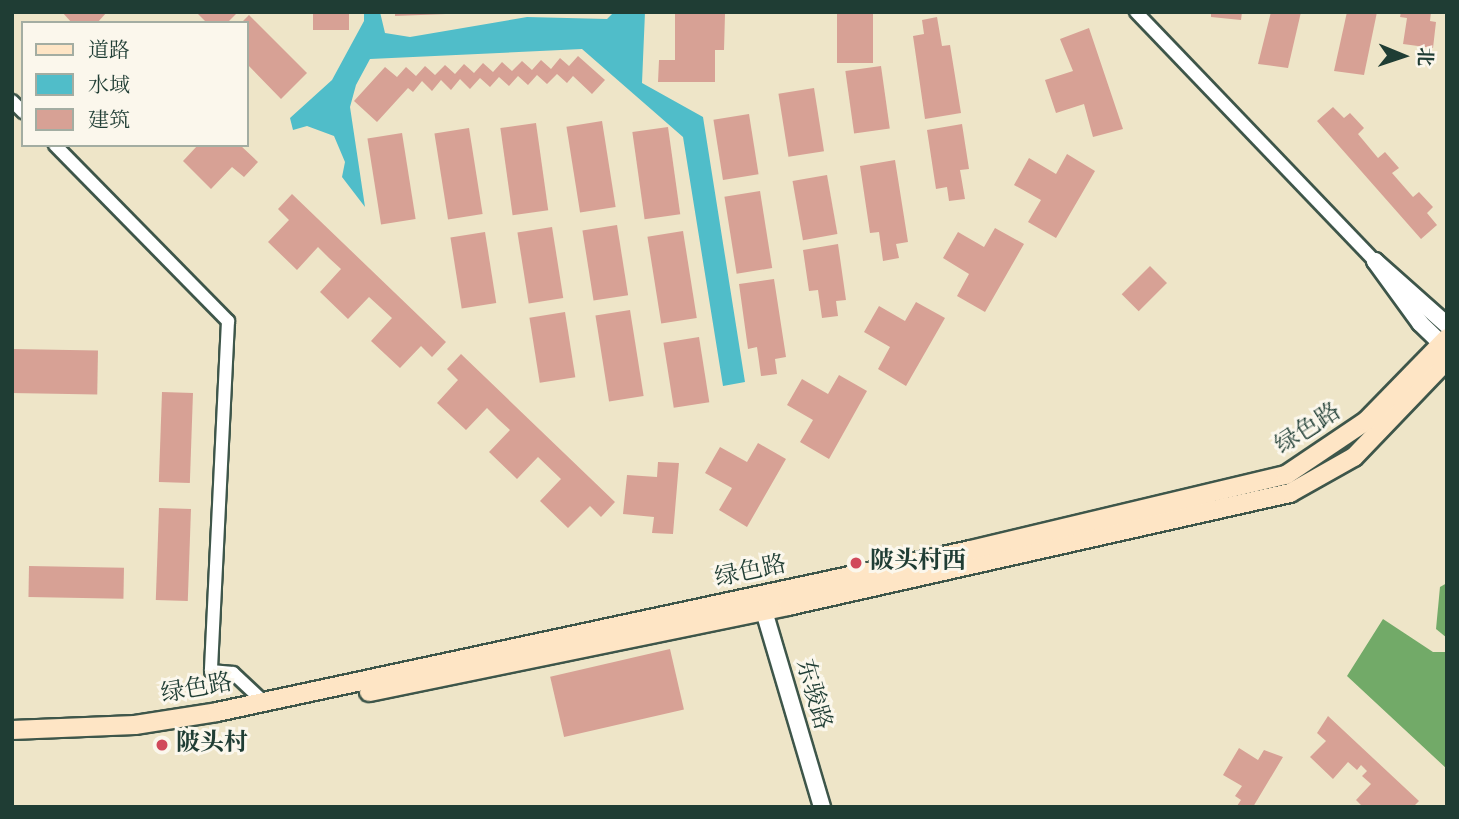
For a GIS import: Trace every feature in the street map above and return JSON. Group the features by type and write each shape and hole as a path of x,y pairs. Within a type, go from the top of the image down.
{"main road":[{"name":"绿色路","path":"12,740 110,737 194,726 762,603 1290,493 1354,457 1445,348"},
{"name":"绿色路","path":"12,730 135,725 762,603"}],"street":[{"path":"1136,12 1375,261 1447,325"},
{"path":"57,147 228,321 211,671 233,673 264,702"},
{"path":"1375,261 1420,323 1445,348"},
{"name":"东骏路","path":"762,603 822,807"}],"green space":[{"path":"1447,583 1447,638 1436,629 1440,587"},
{"path":"1383,619 1433,652 1447,652 1447,769 1347,676"}],"water":[{"path":"364,12 380,12 385,33 410,37 527,17 607,19 614,12 645,12 642,83 703,117 745,382 723,386 683,137 582,49 370,59 356,85 350,107 365,207 342,177 345,162 334,136 307,126 293,130 290,118 332,80 364,21"}],"building":[{"path":"62,12 107,12 99,21 70,21"},
{"path":"196,12 238,12 229,21 205,21"},
{"path":"313,12 349,12 349,30 313,30"},
{"path":"395,12 446,12 446,14 395,16"},
{"path":"837,12 873,12 873,63 837,63"},
{"path":"1211,12 1242,12 1241,20 1211,17"},
{"path":"1271,12 1301,12 1288,68 1258,64"},
{"path":"1347,12 1377,12 1364,75 1334,71"},
{"path":"1401,12 1431,12 1430,21 1436,22 1433,48 1403,44 1407,18 1400,17"},
{"path":"675,13 725,14 724,50 715,50 715,82 658,82 659,60 675,60"},
{"path":"249,15 307,73 281,99 248,65 248,21 243,21"},
{"path":"937,17 942,46 950,45 961,113 925,119 913,36 924,34 922,20"},
{"path":"1089,28 1123,129 1093,137 1084,104 1056,113 1045,80 1073,71 1060,39"},
{"path":"578,56 605,80 592,94 573,76 567,83 557,74 547,84 537,75 528,85 518,76 509,86 499,77 490,87 480,78 470,89 460,79 451,90 441,80 432,91 422,81 413,92 408,88 377,122 354,101 385,67 397,77 406,67 416,76 425,66 435,75 445,65 455,74 464,64 474,73 483,63 493,72 502,62 512,71 522,61 532,70 541,60 551,69 560,58 569,66"},
{"path":"881,66 890,128 854,133 845,71"},
{"path":"814,88 824,151 788,157 778,94"},
{"path":"1333,107 1344,118 1350,113 1364,128 1358,134 1378,158 1385,152 1399,168 1392,173 1413,197 1419,192 1433,207 1427,213 1437,225 1421,239 1317,121"},
{"path":"749,114 759,174 723,180 713,120"},
{"path":"602,121 616,207 580,213 566,127"},
{"path":"536,123 548,210 513,215 500,128"},
{"path":"962,124 969,169 960,170 965,199 949,201 947,187 936,189 927,130"},
{"path":"668,127 680,214 645,219 632,132"},
{"path":"469,128 483,214 448,219 434,133"},
{"path":"402,133 416,219 381,224 367,138"},
{"path":"196,147 242,147 258,162 244,177 232,167 211,189 183,161"},
{"path":"1067,154 1095,171 1056,238 1028,222 1041,200 1014,185 1029,158 1056,174"},
{"path":"895,160 908,242 896,244 899,258 883,261 879,232 870,233 860,166"},
{"path":"827,175 837,234 803,240 793,181"},
{"path":"760,191 772,268 737,274 724,197"},
{"path":"292,194 446,342 432,357 421,346 400,368 371,341 392,318 369,297 348,319 320,292 341,269 318,247 297,270 268,242 289,220 278,209"},
{"path":"617,225 628,295 594,301 582,230"},
{"path":"552,227 563,298 529,304 517,232"},
{"path":"995,228 1024,244 985,312 957,296 969,274 943,258 958,232 984,247"},
{"path":"683,231 697,318 661,324 647,237"},
{"path":"485,232 496,303 462,309 450,237"},
{"path":"838,244 846,300 836,301 838,316 822,318 818,290 809,291 803,250"},
{"path":"1150,266 1167,283 1139,311 1122,294"},
{"path":"774,279 786,357 775,359 777,374 761,376 757,347 748,349 739,284"},
{"path":"916,302 945,318 906,386 878,369 890,347 864,332 879,306 905,321"},
{"path":"630,310 644,396 609,401 595,315"},
{"path":"565,312 575,377 540,383 529,318"},
{"path":"699,337 709,402 674,408 663,343"},
{"path":"12,349 98,351 97,394 12,393"},
{"path":"461,354 615,502 601,517 590,506 568,528 540,501 561,479 538,457 517,479 489,452 510,430 487,408 466,430 437,403 458,380 447,369"},
{"path":"839,375 867,391 829,459 800,442 813,420 787,405 802,379 828,394"},
{"path":"162,392 193,393 190,483 159,482"},
{"path":"758,443 786,459 747,527 719,510 732,488 705,473 720,447 747,462"},
{"path":"658,462 679,463 673,534 652,533 654,517 623,514 627,475 657,477"},
{"path":"159,508 191,509 188,601 156,600"},
{"path":"29,566 124,568 123,599 28,597"},
{"path":"670,649 684,709 564,737 550,677"},
{"path":"1328,716 1419,801 1413,807 1363,807 1356,800 1371,784 1362,776 1367,771 1361,765 1357,770 1348,762 1333,779 1310,757 1326,741 1317,733"},
{"path":"1239,748 1258,760 1264,750 1283,757 1253,807 1229,807 1237,806 1241,800 1235,796 1242,786 1223,775"}],"place":[{"name":"陂头村西","path":"856,563"},
{"name":"陂头村","path":"162,745"}]}
